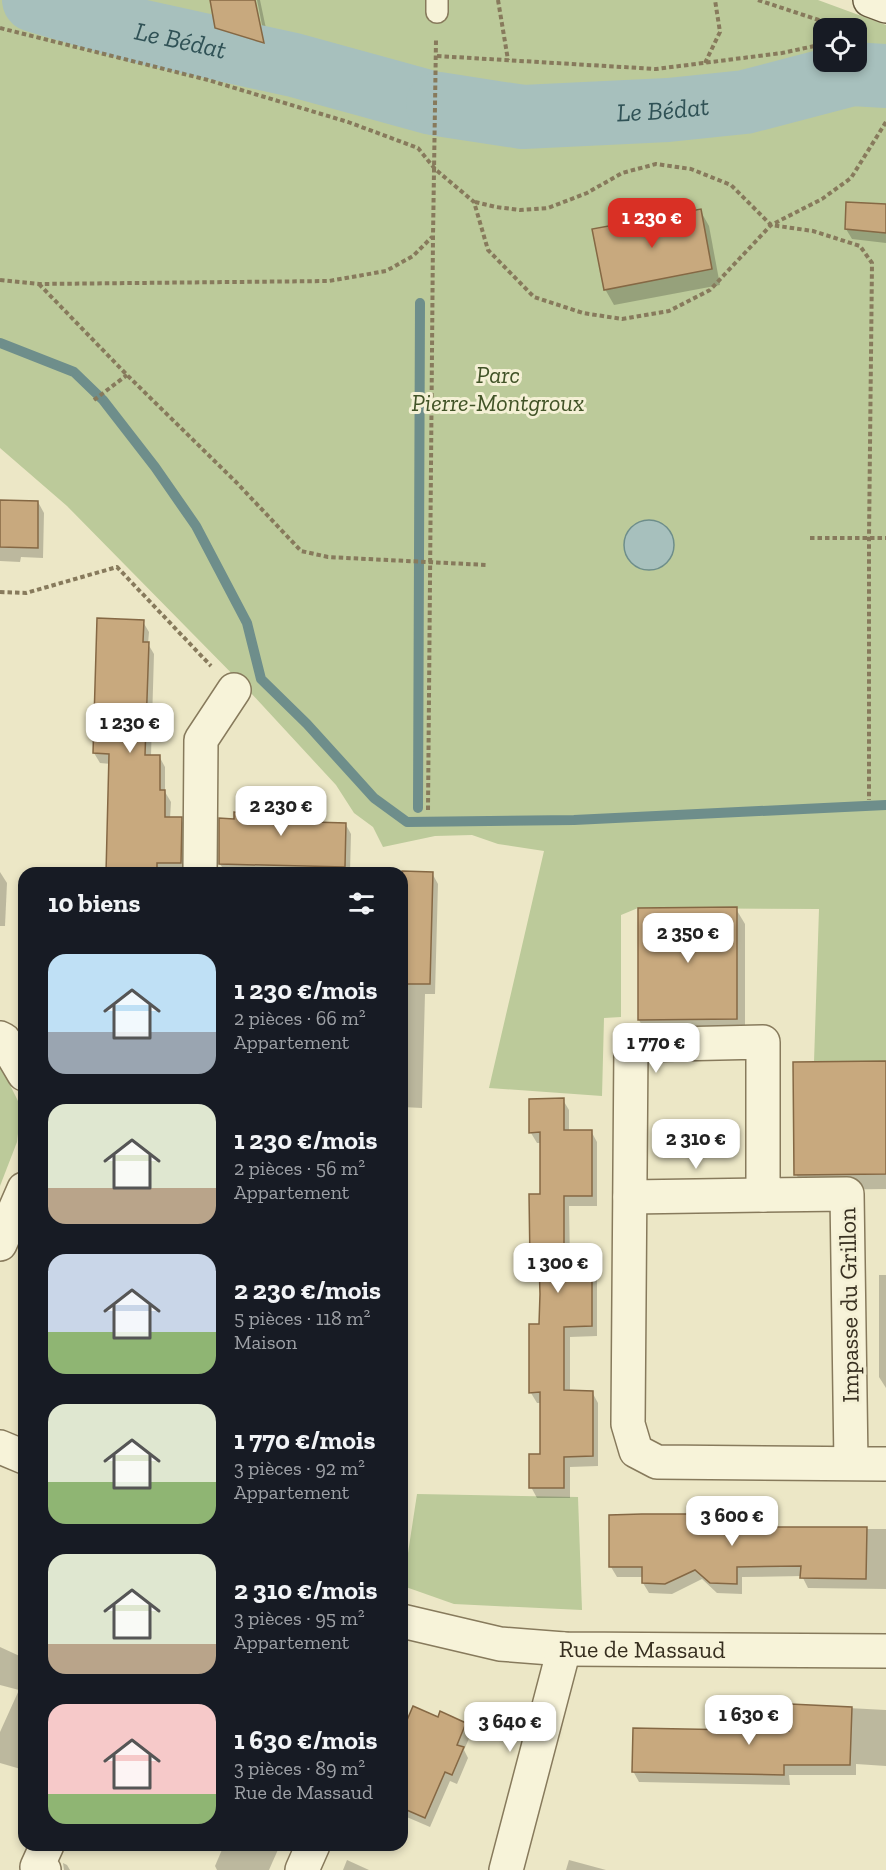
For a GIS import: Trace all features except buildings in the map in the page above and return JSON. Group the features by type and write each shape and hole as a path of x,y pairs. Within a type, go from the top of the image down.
{"street":[{"path":"870,0 886,6"},
{"path":"200,867 201,740 234,690"},
{"path":"0,1038 4,1040 18,1064"},
{"path":"763,1195 763,1042 631,1045 628,1424 636,1451 657,1462 886,1464"},
{"name":"Impasse du Grillon","path":"630,1197 847,1194 851,1463"},
{"path":"0,1244 18,1203"},
{"path":"0,1447 18,1454"},
{"name":"Rue de Massaud","path":"408,1630 500,1644 564,1649 886,1652"},
{"path":"506,1870 564,1649"},
{"path":"302,1870 310,1851"}],"path":[{"path":"498,0 508,60"},
{"path":"705,63 720,32 715,0"},
{"path":"758,0 813,18"},
{"path":"436,83 437,6"},
{"path":"428,810 428,562 437,6"},
{"path":"0,28 208,80 348,122 418,148 435,169 474,202 520,210 548,208 587,193 622,173 656,164 691,169 731,185 771,225 813,231 860,246 872,263 869,800"},
{"path":"437,56 656,69 782,53 813,46"},
{"path":"474,202 488,250 534,297 583,313 622,319 669,311 710,290 771,225 822,199 851,178 886,122"},
{"path":"0,280 39,284 329,281 386,270 413,256 433,237"},
{"path":"39,284 127,375 237,483 301,551 328,557 486,566"},
{"path":"94,400 127,375"},
{"path":"810,538 886,538"},
{"path":"0,592 26,593 117,567 234,690"}],"green space":[{"name":"Parc Pierre-Montgroux","path":"0,0 818,0 867,18 813,18 813,72 867,72 867,18 886,25 886,1061 814,1062 819,909 638,908 621,915 621,1017 604,1018 602,1096 489,1088 544,851 498,844 472,835 435,836 383,847 373,827 354,813 336,785 250,692 67,506 0,448"},
{"path":"0,1065 18,1101 18,1133 17,1142 0,1186"},
{"path":"417,1494 578,1497 582,1610 454,1604 408,1588 408,1553"}],"water":[{"path":"649,520 663,524 670,531 674,545 670,559 663,566 649,570 635,566 628,559 624,545 628,531 635,524"}],"waterway":[{"name":"Le Bédat","path":"34,0 139,31 294,65 432,103"},
{"name":"Le Bédat","path":"438,104 523,117 668,110 745,102 852,74 886,76"},
{"path":"418,808 420,303"},
{"path":"0,343 74,372 103,400 155,467 196,526 247,623 261,679 307,724 374,798 407,822 574,820 886,805"}]}
